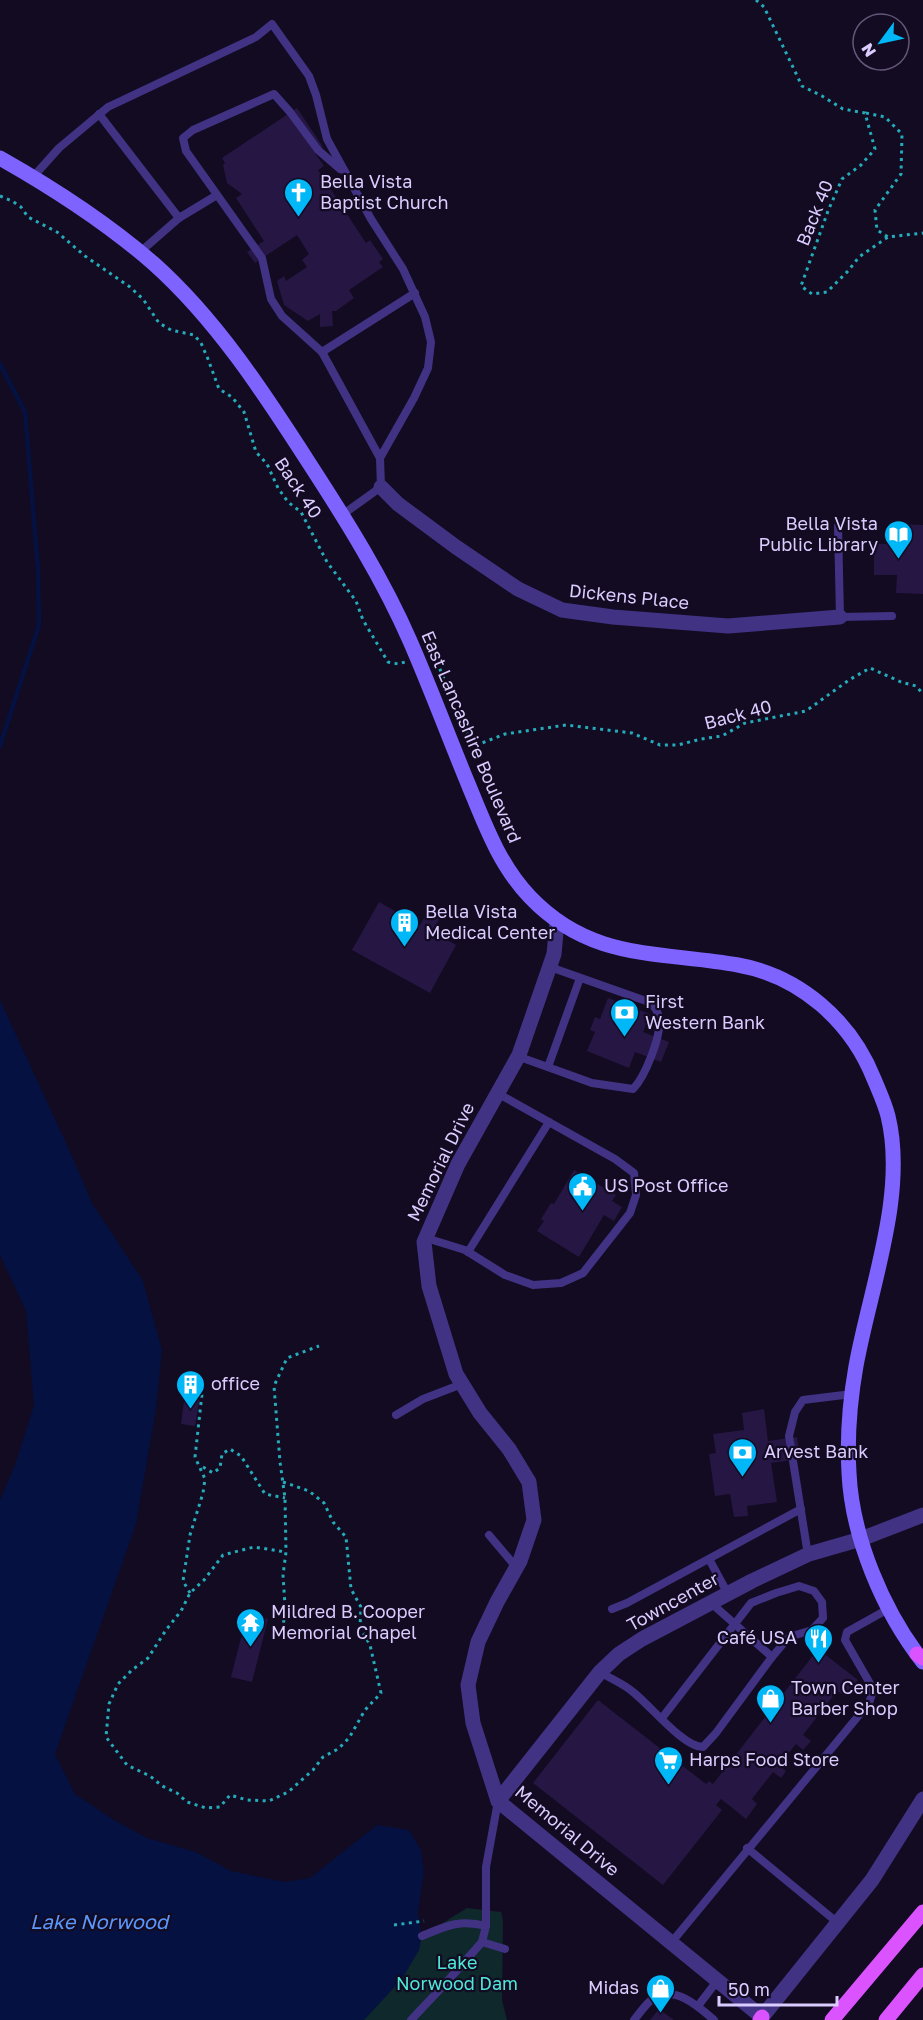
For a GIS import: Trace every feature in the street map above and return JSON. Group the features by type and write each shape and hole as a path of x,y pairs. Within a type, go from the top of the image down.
{"main road":[{"name":"East Lancashire Boulevard","path":"0,158 97,220 153,264 206,318 274,410 342,515 384,587 409,638 487,830 502,861 528,894 557,922 599,943 642,953 742,966 799,987 827,1010 854,1039 872,1074 888,1116 893,1159 889,1216 855,1370 849,1473 861,1539 874,1578 921,1658"},
{"path":"832,2020 923,1912"},
{"path":"886,2020 923,1975"}],"street":[{"name":"Dickens Place","path":"381,487 398,504 456,547 518,589 562,610 728,626 840,617"},
{"name":"Memorial Drive","path":"557,922 554,954 518,1056 458,1164 424,1242 429,1286 456,1374 480,1413 509,1449 529,1482 534,1520 516,1567 496,1602 478,1642 468,1685 473,1723 498,1801 761,2019"},
{"name":"Towncenter","path":"498,1801 600,1672 642,1639 808,1555 861,1539 923,1515"},
{"path":"761,2019 872,1880 923,1799"}],"lane":[{"path":"33,177 59,148 108,106 256,37 272,24 309,76 327,140 403,269 425,317 431,342 428,368 380,458"},
{"path":"342,515 381,487 380,458 322,352 282,315 271,299 262,258 186,151 183,138 193,130 274,93 318,150 346,175"},
{"path":"99,114 179,218"},
{"path":"139,253 179,218 217,195"},
{"path":"322,352 415,293"},
{"path":"838,526 840,617 892,616"},
{"path":"518,1056 592,1083 633,1089 641,1080 659,1032 659,1017 656,1008 649,1002 550,967"},
{"path":"548,1067 580,978"},
{"path":"426,1238 468,1252 505,1275 532,1285 561,1284 583,1273 630,1213 636,1195 634,1173 615,1159 497,1093"},
{"path":"468,1252 549,1122"},
{"path":"396,1415 423,1399 462,1384"},
{"path":"808,1555 789,1436 795,1412 803,1400 853,1394"},
{"path":"612,1609 801,1509"},
{"path":"489,1535 516,1567"},
{"path":"709,1559 728,1594"},
{"path":"600,1672 632,1690 662,1718 689,1743 703,1747 789,1637 812,1630 822,1618 822,1602 814,1591 799,1586 751,1604 734,1622 662,1718"},
{"path":"711,1603 772,1656"},
{"path":"671,1943 747,1848 869,1703 872,1687 845,1640 847,1632 890,1608"},
{"path":"411,2020 444,1986 482,1941 486,1926 486,1867 498,1801"},
{"path":"747,1848 838,1923"},
{"path":"422,1936 445,1927 470,1922 486,1926"},
{"path":"482,1941 505,1949"},
{"path":"698,2006 717,1981"},
{"path":"634,2020 653,1999 664,1994 675,1994 698,2006 714,2020"}],"path":[{"path":"756,0 764,7 802,86 843,109 885,117 902,134 902,174 875,210 878,230 888,237"},
{"name":"Back 40","path":"866,113 875,149 861,165 842,179 801,286 812,294 826,292 859,257 888,237 923,233"},
{"name":"Back 40","path":"0,196 21,207 28,217 57,232 130,287 143,299 159,323 171,330 194,335 201,343 219,389 232,397 244,412 256,452 267,464 278,488 288,502 301,512 327,562 356,601 363,620 388,662 398,664 409,661"},
{"path":"429,650 436,658 452,699"},
{"name":"Back 40","path":"461,720 472,741 482,743 505,734 566,725 632,733 660,745 678,745 722,736 745,723 806,711 870,668 916,686 923,694"},
{"path":"283,1630 285,1605 283,1575 286,1552 285,1498 279,1462 274,1386 287,1358 319,1346"},
{"path":"190,1593 183,1581 190,1535 205,1479 195,1456 202,1394"},
{"path":"201,1467 213,1473 220,1468 222,1454 230,1449 241,1456 265,1494 285,1498"},
{"path":"283,1482 309,1491 324,1503 333,1522 346,1537 351,1589 361,1607 360,1627 370,1645 381,1693 365,1710 349,1738 338,1749 323,1757 313,1770 288,1792 269,1801 247,1800 230,1795 220,1807 206,1808 187,1802 150,1776 127,1765 106,1737 109,1704 118,1684 148,1659 181,1611 190,1593 223,1556 254,1547 286,1552"},
{"path":"394,1925 424,1920"}],"green space":[{"name":"Lake Norwood Dam","path":"467,1908 501,1912 503,1921 502,2000 507,2020 364,2020 422,1936"}],"water":[{"name":"Lake Norwood","path":"0,1000 92,1203 143,1281 162,1350 156,1409 136,1524 55,1754 75,1794 114,1820 147,1838 196,1852 231,1871 285,1882 310,1878 377,1825 409,1830 421,1850 424,1872 418,1913 422,1936 419,1950 402,1979 364,2020 0,2020 0,1500 15,1465 34,1405 26,1311 0,1255"}],"building":[{"name":"Bella Vista Baptist Church","path":"297,108 323,147 315,153 324,166 318,170 366,243 370,240 383,259 379,262 383,267 349,290 354,298 336,311 332,311 333,326 320,327 320,314 308,321 284,305 277,281 284,276 286,281 307,267 302,260 309,254 297,235 255,263 247,252 264,241 236,198 242,194 227,183 223,165 225,163 222,158"},
{"name":"Bella Vista Public Library","path":"897,524 923,525 923,594 896,593 897,575 874,575 874,544 897,544"},
{"name":"Bella Vista Medical Center","path":"379,902 420,925 431,906 443,913 432,931 456,945 430,993 352,950"},
{"name":"First Western Bank","path":"608,998 650,1014 643,1032 669,1042 661,1062 635,1052 629,1068 587,1051 595,1032 590,1030 595,1017 600,1019"},
{"name":"US Post Office","path":"574,1170 616,1195 612,1201 622,1207 614,1221 604,1215 579,1257 537,1231 544,1221 541,1219 551,1203 554,1204"},
{"name":"office","path":"185,1394 200,1396 195,1426 181,1424"},
{"name":"Arvest Bank","path":"764,1409 768,1441 797,1437 800,1459 771,1463 777,1502 747,1506 748,1516 734,1517 730,1494 715,1496 709,1454 716,1453 713,1434 744,1430 742,1413"},
{"name":"Mildred B. Cooper Memorial Chapel","path":"247,1614 268,1619 252,1682 231,1677"},
{"path":"818,1649 858,1680 845,1696 837,1691 803,1735 811,1741 803,1750 796,1744 779,1765 786,1771 781,1778 773,1772 752,1799 757,1804 746,1819 721,1799 716,1805 722,1810 663,1885 533,1783 598,1700 706,1784 709,1781 713,1784"},
{"name":"Midas","path":"659,2009 674,2020 650,2020"}],"waterway":[{"path":"0,364 25,412 38,569 39,625 0,746"}],"place":[{"name":"Bella Vista Baptist Church","path":"299,218"},
{"name":"Bella Vista Public Library","path":"899,560"},
{"name":"Bella Vista Medical Center","path":"404,948"},
{"name":"First Western Bank","path":"624,1038"},
{"name":"US Post Office","path":"583,1212"},
{"name":"office","path":"190,1410"},
{"name":"Arvest Bank","path":"743,1478"},
{"name":"Mildred B. Cooper Memorial Chapel","path":"250,1648"},
{"name":"Café USA","path":"818,1664"},
{"name":"Town Center Barber Shop","path":"770,1724"},
{"name":"Harps Food Store","path":"668,1786"},
{"name":"Midas","path":"660,2014"}]}
